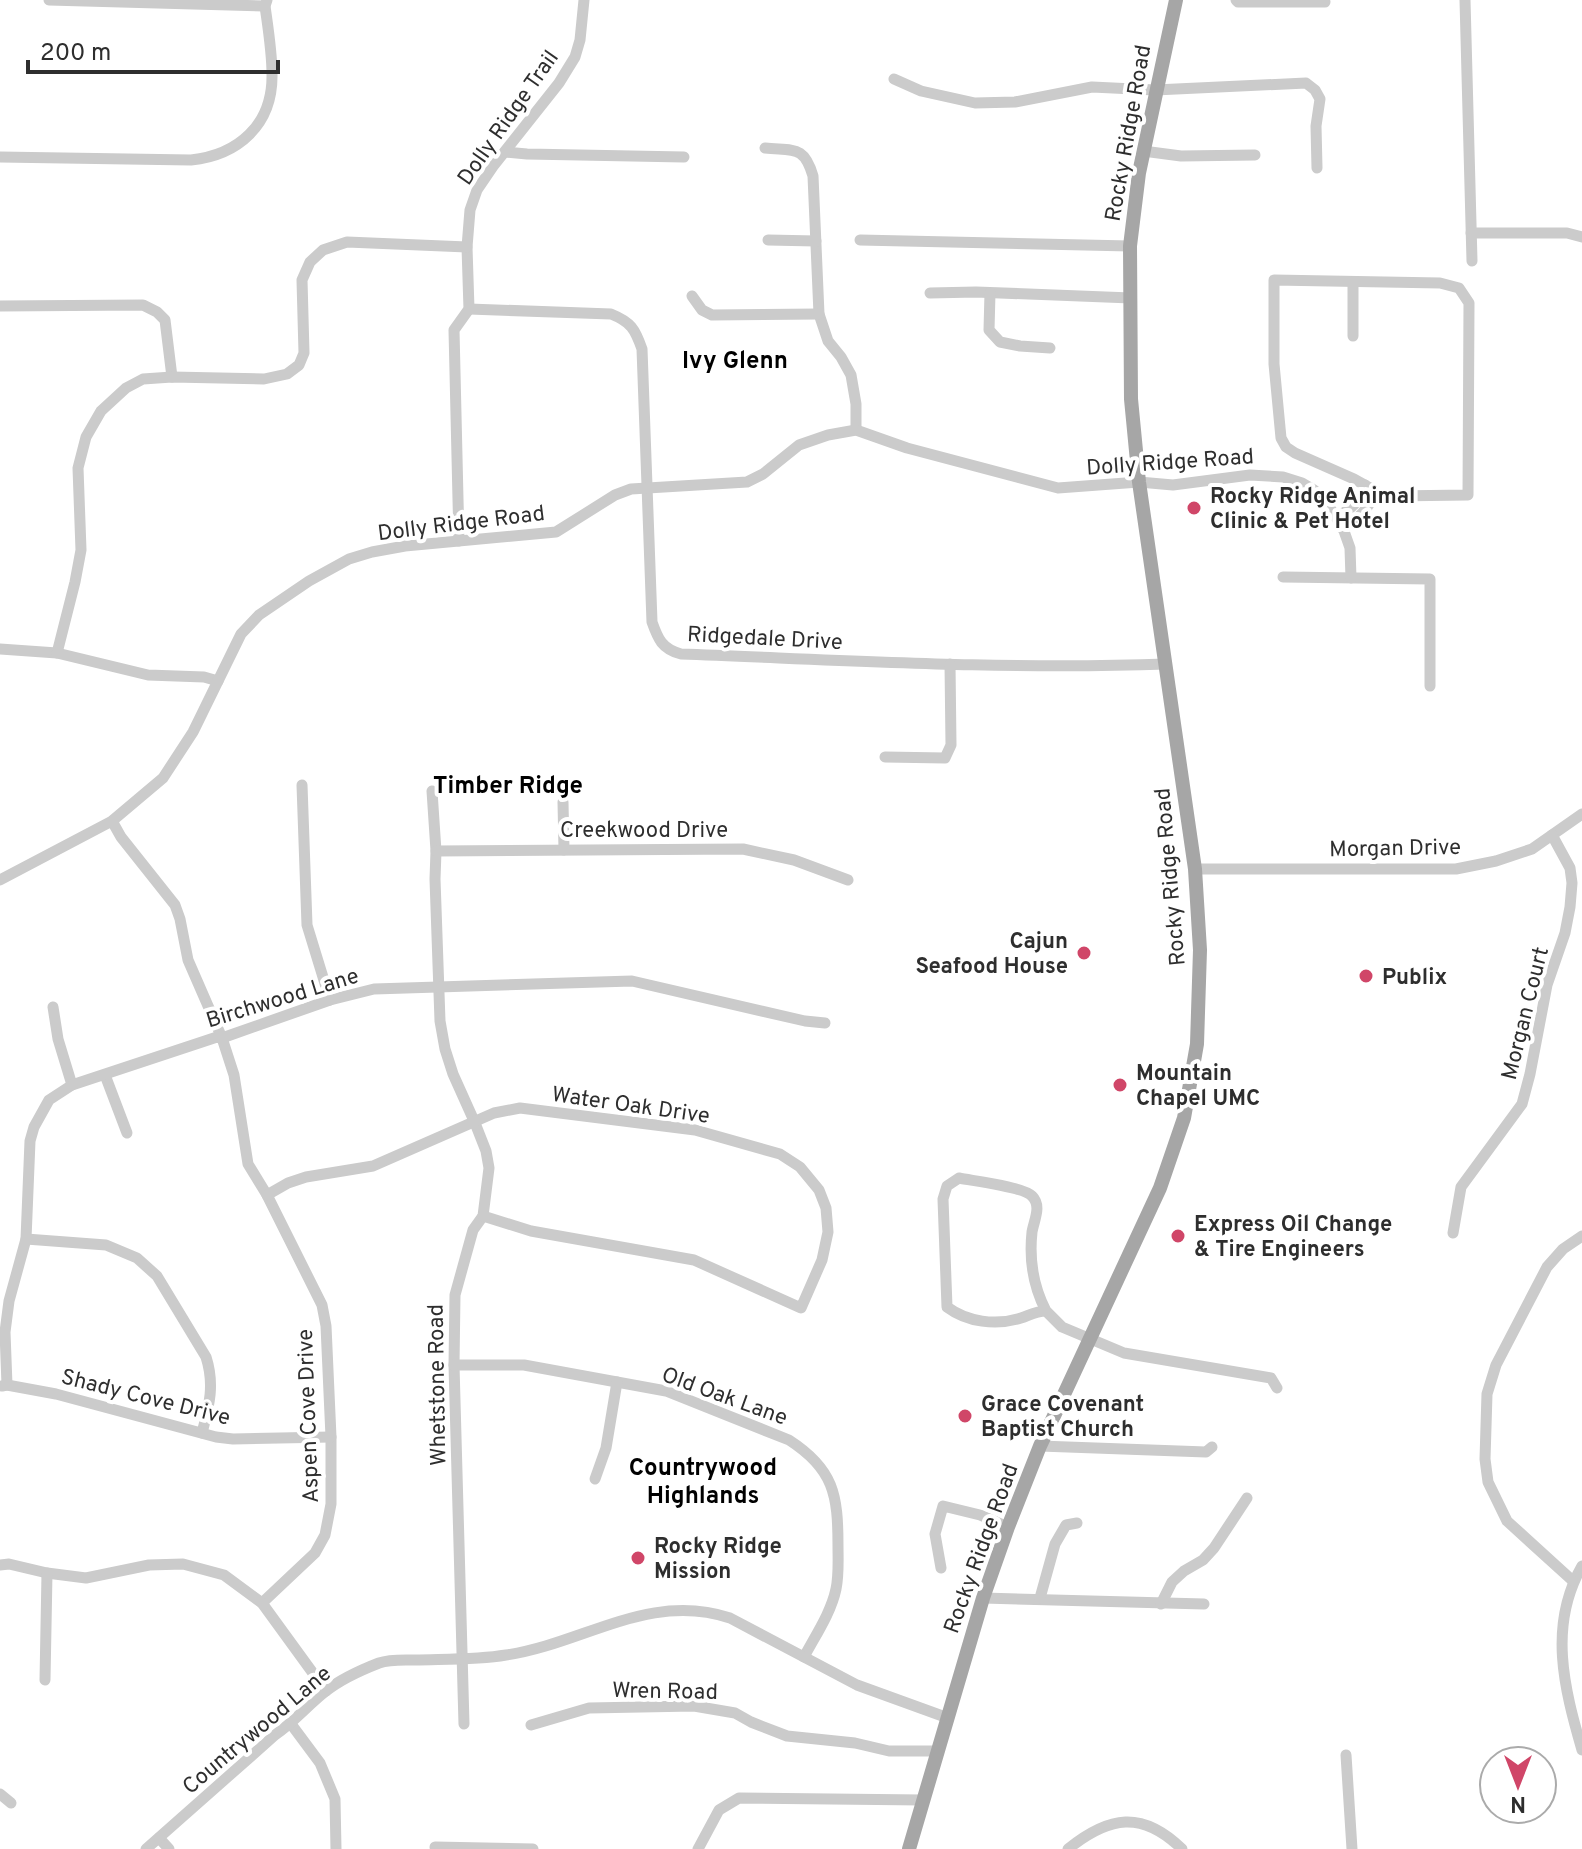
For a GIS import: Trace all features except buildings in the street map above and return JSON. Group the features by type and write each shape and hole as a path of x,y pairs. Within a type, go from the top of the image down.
{"main road":[{"name":"Rocky Ridge Road","path":"909,1849 983,1598 1008,1527 1040,1446 1153,1203 1184,1118 1197,1044 1200,950 1195,869 1139,482 1131,399 1130,246 1143,151 1176,0"}],"street":[{"path":"0,157 209,158 233,148 252,132 269,103 273,76 266,3 49,0"},
{"name":"Dolly Ridge Trail","path":"459,541 454,330 469,309 467,247 470,210 477,190 559,83 575,57 584,0"},
{"path":"1236,0 1325,2"},
{"path":"1465,0 1472,261"},
{"path":"894,79 921,91 975,103 1015,102 1092,87 1155,90 1306,83 1320,99 1316,126 1317,168"},
{"path":"765,148 800,151 808,160 813,176 819,314 828,341 851,375 856,430"},
{"path":"1143,151 1181,156 1255,155"},
{"path":"505,152 684,157"},
{"path":"1471,233 1567,233 1582,237"},
{"path":"768,240 816,241"},
{"path":"860,240 1130,246"},
{"path":"57,653 81,550 78,468 86,437 101,411 126,388 143,379 264,379 287,374 299,365 304,353 302,280 310,262 323,250 347,242 467,247"},
{"path":"1274,280 1440,283 1459,288 1469,303 1468,495 1392,496 1371,488 1295,453 1286,447 1281,438 1274,364 1274,280"},
{"path":"1353,282 1353,336"},
{"path":"930,293 1131,298"},
{"path":"990,293 989,330 1000,342 1050,348"},
{"path":"692,296 702,310 712,315 819,314"},
{"path":"0,306 143,305 165,320 172,377"},
{"name":"Ridgedale Drive","path":"469,309 611,314 625,319 636,332 642,349 652,622 659,642 670,651 681,654 950,664 1092,667 1166,664"},
{"name":"Dolly Ridge Road","path":"0,880 112,821 163,778 193,732 241,634 259,615 309,581 349,559 405,546 556,532 615,495 631,489 747,482 763,474 799,445 828,435 856,430 907,448 1058,488 1139,482 1173,485 1250,475 1283,477 1314,490 1336,517 1350,548 1351,578"},
{"path":"1336,517 1350,510 1371,488"},
{"path":"1344,529 1371,504 1371,488"},
{"path":"1283,577 1430,579 1430,686"},
{"path":"0,649 57,653 148,675 204,677 218,681"},
{"path":"885,757 945,758 951,745 950,664"},
{"path":"302,785 307,925 330,1000"},
{"name":"Whetstone Road","path":"432,791 440,1021 453,1074 486,1151 489,1168 483,1216 473,1230 455,1295 454,1365 464,1724"},
{"path":"563,802 564,850"},
{"name":"Morgan Drive","path":"1195,869 1456,869 1532,849 1582,814"},
{"name":"Aspen Cove Drive","path":"112,821 175,905 188,960 222,1038 234,1075 248,1164 267,1195 322,1305 326,1326 331,1437 331,1504 325,1535 315,1553 262,1603"},
{"name":"Morgan Court","path":"1453,1233 1461,1187 1522,1104 1530,1074 1547,985 1565,933 1570,907 1570,868 1552,835"},
{"name":"Creekwood Drive","path":"436,851 743,849 794,860 848,880"},
{"name":"Birchwood Lane","path":"4,1386 9,1301 26,1239 30,1141 49,1100 72,1085 330,1000 374,989 632,981 825,1023"},
{"path":"53,1007 58,1039 72,1085"},
{"path":"105,1075 127,1133"},
{"name":"Water Oak Drive","path":"267,1195 306,1177 373,1166 494,1113 520,1108 695,1130 780,1154 800,1167 819,1190 826,1208 828,1232 822,1260 801,1308 694,1260 531,1231 483,1216"},
{"path":"1046,1311 1037,1311 1019,1319 987,1322 958,1315 947,1307 943,1199 947,1186 959,1178 1021,1190 1032,1196 1037,1208 1031,1262 1037,1295 1046,1311 1062,1327 1124,1353 1271,1378 1277,1388"},
{"path":"1573,1581 1507,1521 1488,1482 1485,1459 1487,1394 1496,1365 1547,1267 1563,1249 1582,1236"},
{"path":"26,1239 106,1245 137,1258 157,1276 210,1368 211,1395 202,1433"},
{"name":"Old Oak Lane","path":"454,1365 524,1365 666,1391 789,1440 806,1451 821,1466 835,1495 838,1575 829,1609 804,1657"},
{"path":"595,1479 606,1448 617,1382"},
{"name":"Shady Cove Drive","path":"4,1386 56,1394 233,1439 331,1437"},
{"path":"1040,1446 1206,1452 1212,1447"},
{"path":"1161,1604 1172,1582 1203,1560 1214,1548 1247,1498"},
{"path":"941,1568 935,1534 943,1506 980,1515 1008,1527"},
{"path":"1040,1598 1055,1544 1066,1525 1077,1523"},
{"path":"0,1565 86,1578 149,1565 183,1564 224,1575 262,1603 326,1691"},
{"path":"1582,1566 1573,1581 1561,1631 1563,1673 1582,1750"},
{"path":"45,1680 47,1573"},
{"path":"983,1598 1204,1604"},
{"name":"Countrywood Lane","path":"146,1849 326,1691 360,1671 384,1661 528,1652 630,1618 687,1610 713,1612 869,1690 948,1718"},
{"name":"Wren Road","path":"531,1725 589,1708 694,1706 735,1713 787,1736 855,1743 889,1751 937,1751"},
{"path":"291,1724 320,1763 335,1799 336,1849"},
{"path":"1346,1755 1352,1849"},
{"path":"0,1794 11,1803"},
{"path":"698,1849 719,1810 739,1798 923,1800"},
{"path":"1068,1849 1088,1834 1123,1821 1138,1822 1153,1828 1182,1849"},
{"path":"159,1838 169,1849"},
{"path":"435,1847 533,1849"}],"place":[{"name":"Rocky Ridge Animal Clinic & Pet Hotel","path":"1194,508"},
{"name":"Cajun Seafood House","path":"1084,953"},
{"name":"Publix","path":"1366,976"},
{"name":"Mountain Chapel UMC","path":"1120,1085"},
{"name":"Express Oil Change & Tire Engineers","path":"1178,1236"},
{"name":"Grace Covenant Baptist Church","path":"965,1416"},
{"name":"Rocky Ridge Mission","path":"638,1558"}],"district":[{"name":"Ivy Glenn","path":"735,360"},
{"name":"Timber Ridge","path":"508,785"},
{"name":"Countrywood Highlands","path":"703,1481"}]}
